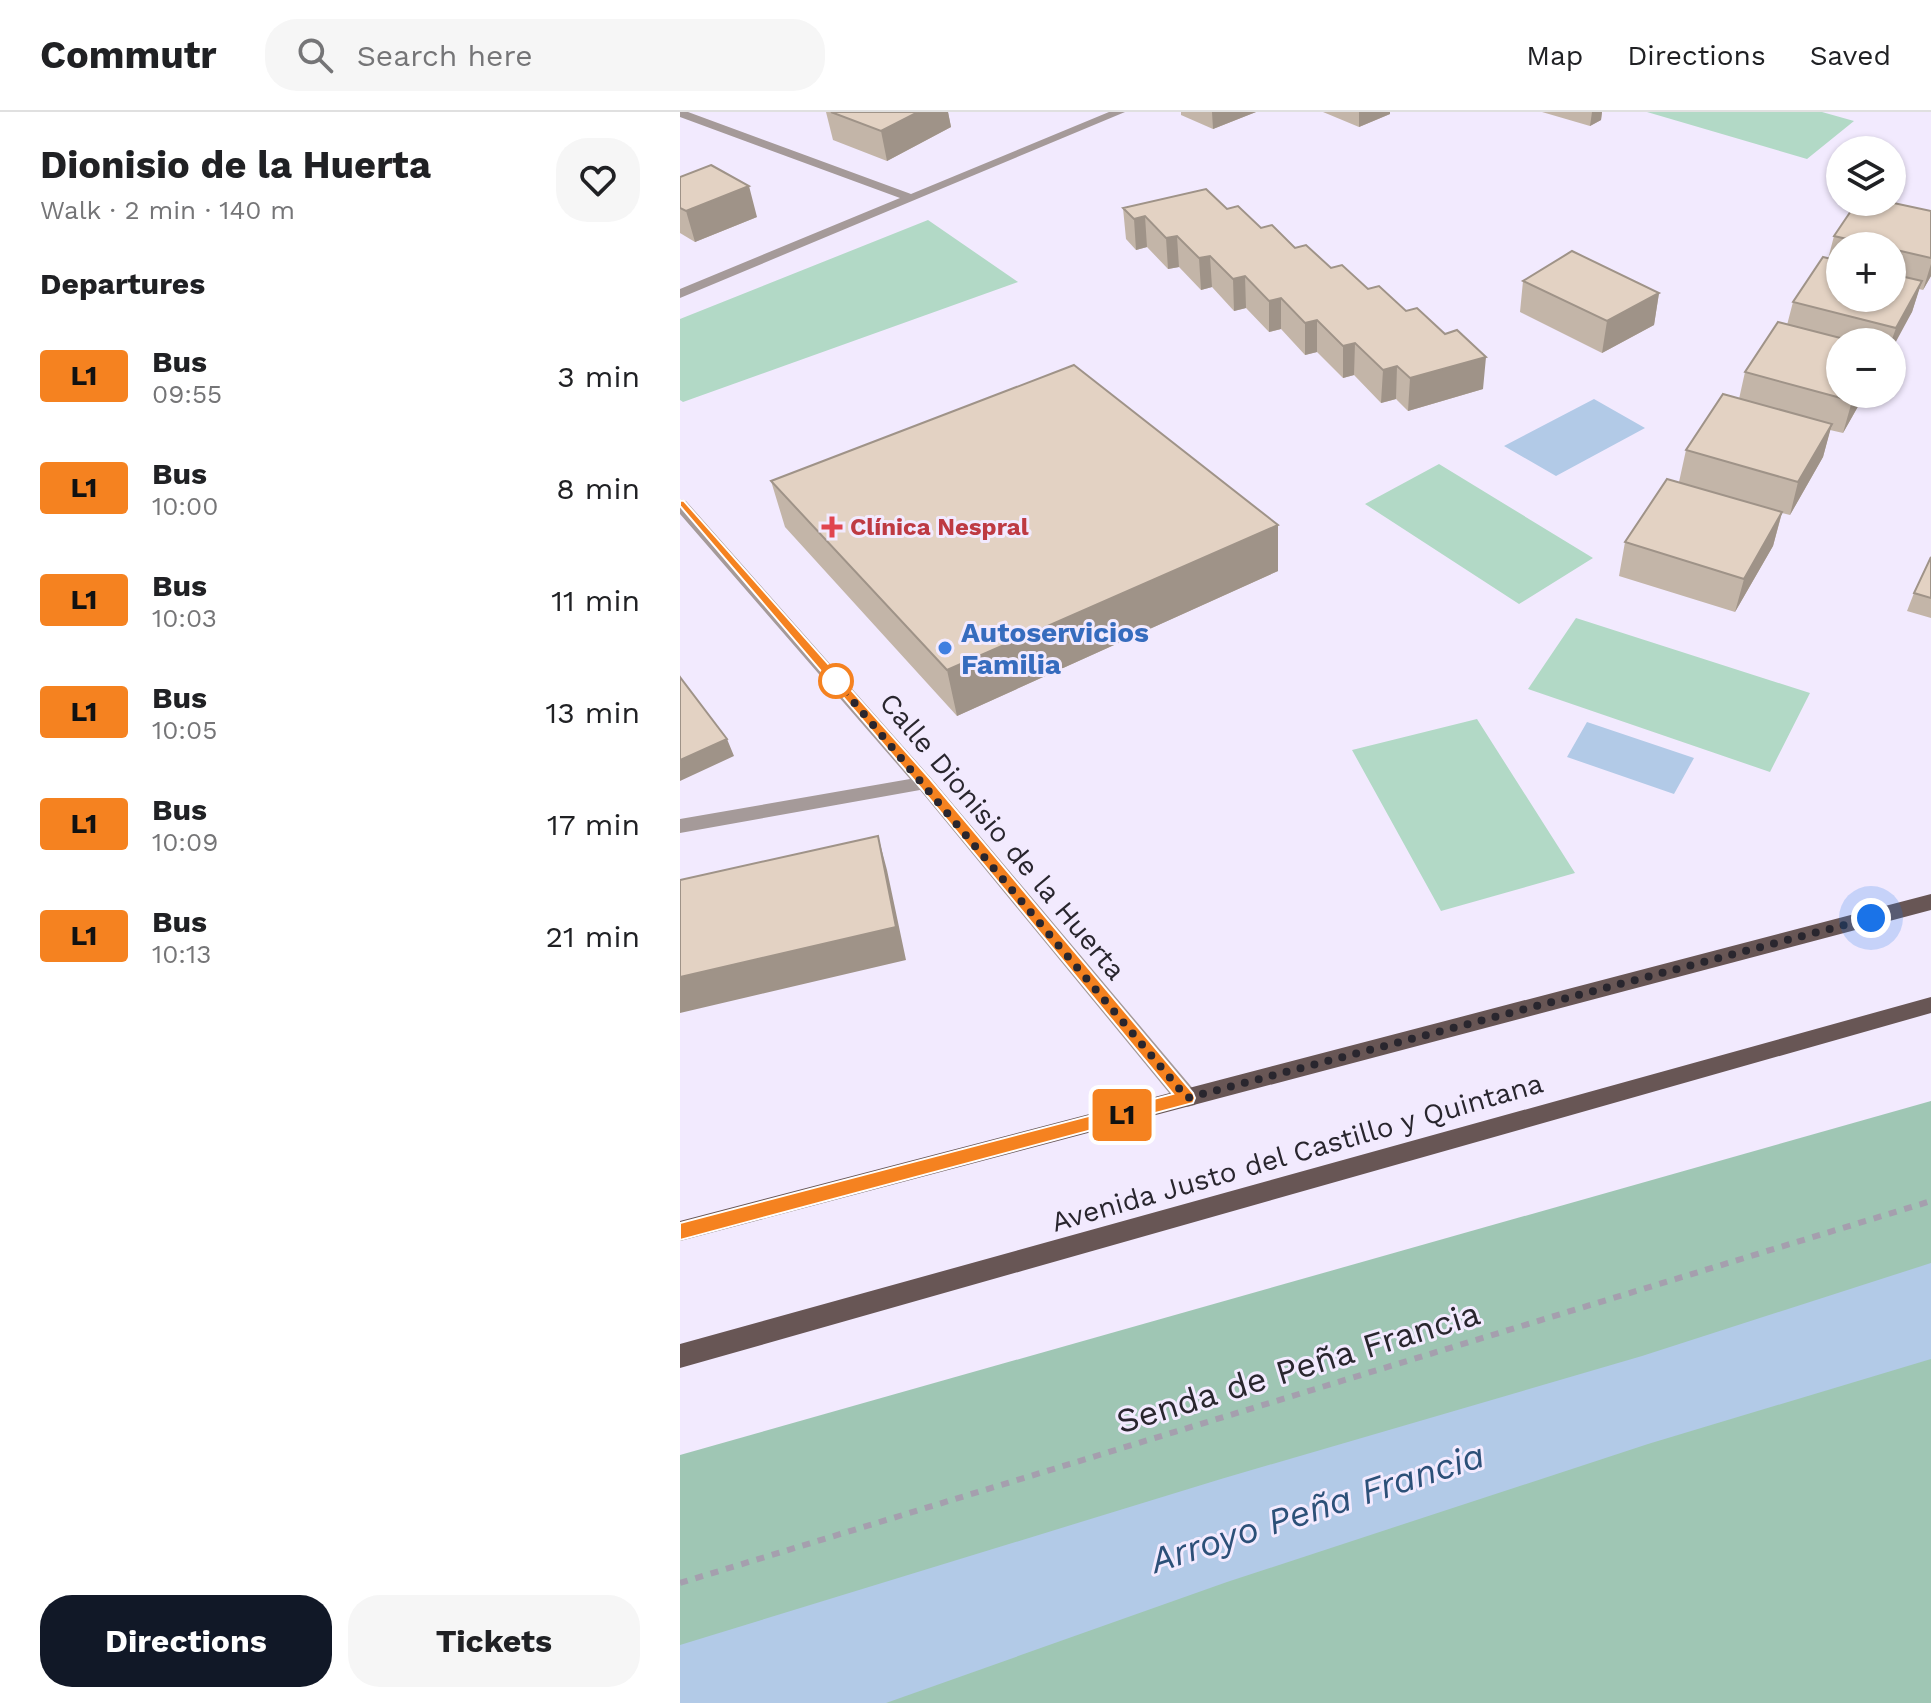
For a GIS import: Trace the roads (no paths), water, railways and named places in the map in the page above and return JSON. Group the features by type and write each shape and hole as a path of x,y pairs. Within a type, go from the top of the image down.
{"main road":[{"path":"680,1231 1931,902"},
{"name":"Avenida Justo del Castillo y Quintana","path":"680,1356 1931,1005"}],"street":[{"path":"680,294 1119,112"},
{"path":"680,113 910,198"},
{"name":"Calle Dionisio de la Huerta","path":"680,504 924,783 1187,1098"},
{"path":"680,826 924,783"}],"water":[{"path":"1594,399 1645,428 1556,476 1504,446"},
{"path":"1587,722 1694,758 1674,794 1567,757"},
{"name":"Arroyo Peña Francia","path":"1931,1263 1931,1359 1648,1444 1227,1582 886,1703 680,1703 680,1645 1221,1479 1642,1356"}],"place":[{"name":"Clínica Nespral","path":"832,527"},
{"name":"Autoservicios Familia","path":"945,648"}]}
